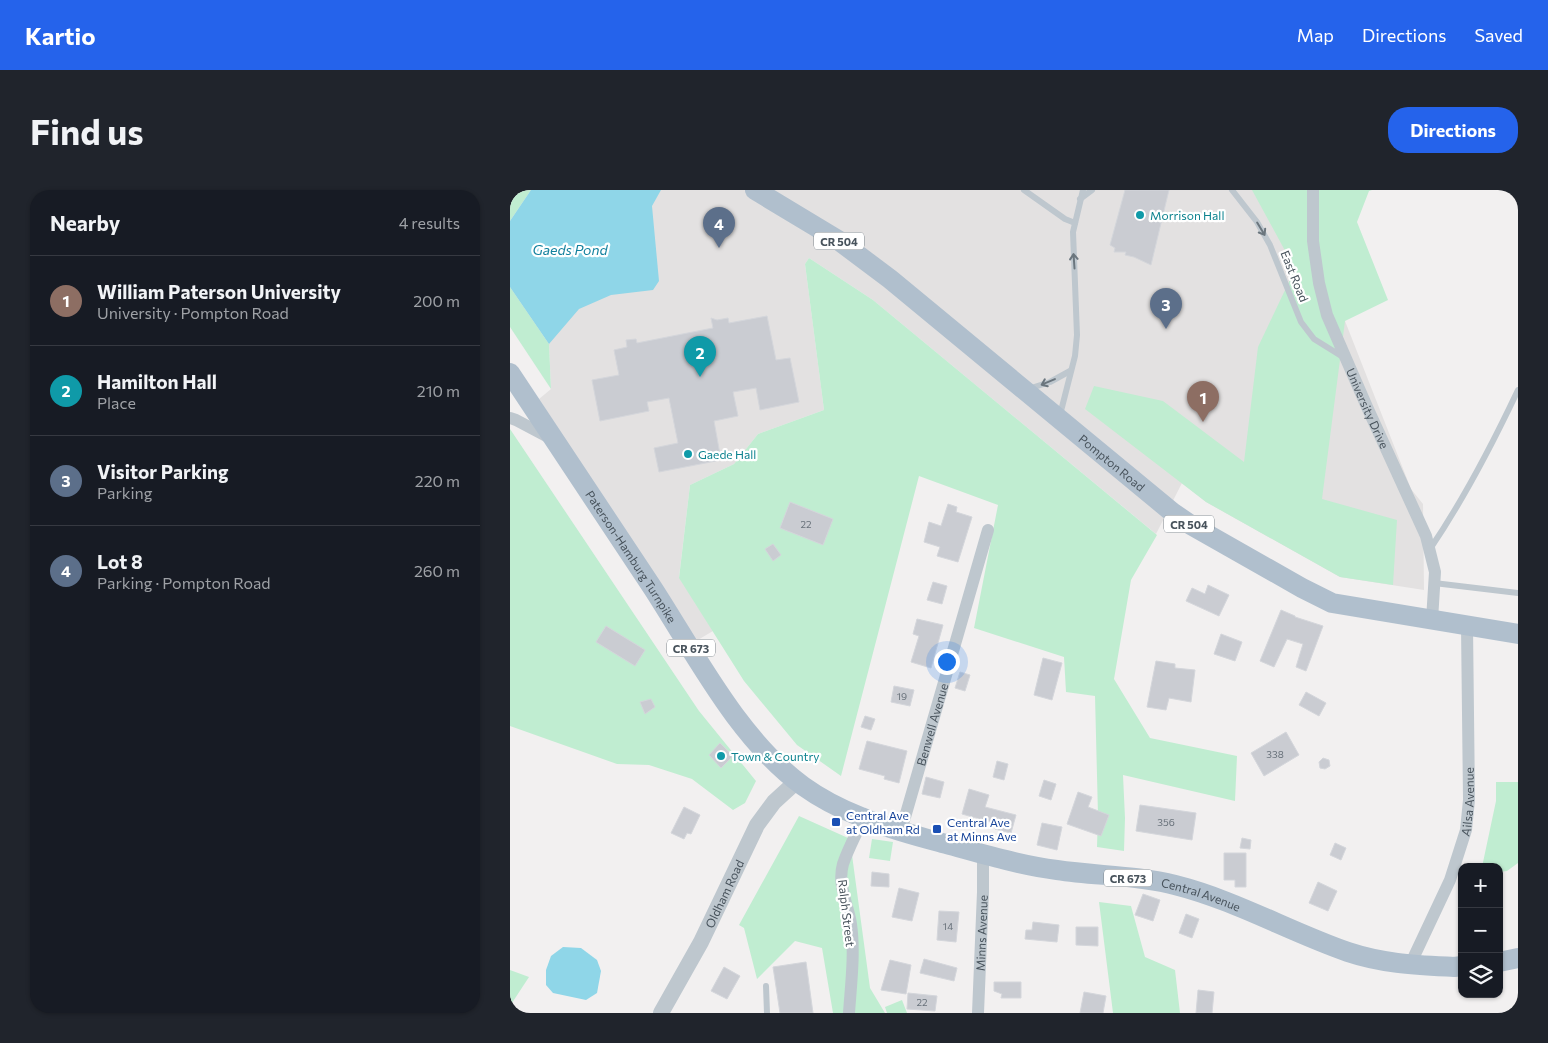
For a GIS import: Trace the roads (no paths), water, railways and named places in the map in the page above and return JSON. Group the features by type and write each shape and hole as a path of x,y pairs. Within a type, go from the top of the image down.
{"main road":[{"name":"Pompton Road","path":"755,190 838,240 890,279 1172,512 1192,525 1332,603 1518,634"},
{"name":"Paterson-Hamburg Turnpike","path":"510,372 732,710 761,747 797,781"},
{"name":"Central Avenue","path":"797,781 839,808 863,818 901,831 983,854 1055,870 1160,881 1219,899 1350,952 1386,962 1458,966"},
{"path":"1503,961 1518,958"}],"street":[{"name":"University Drive","path":"1313,190 1314,241 1319,283 1328,315 1346,360 1426,536 1435,572 1432,620"},
{"path":"510,418 555,441"},
{"name":"Benwell Avenue","path":"901,831 988,530"},
{"name":"Ailsa Avenue","path":"1410,964 1450,880 1466,830 1469,800 1467,626"},
{"name":"Oldham Road","path":"661,1013 701,942 758,825 774,802 797,781"},
{"name":"Ralph Street","path":"849,1013 852,980 852,940 841,882 843,864 863,818"},
{"name":"Minns Avenue","path":"978,1013 983,854"}],"lane":[{"path":"1024,190 1065,219 1075,223"},
{"path":"1059,419 1075,356 1077,309 1073,232 1083,190"},
{"path":"1080,199 1092,190"},
{"name":"East Road","path":"1232,190 1257,222 1270,245 1301,322 1314,339 1346,360"},
{"path":"1025,390 1050,382 1070,371"},
{"path":"1430,550 1494,441 1518,390"},
{"path":"1434,583 1518,593"},
{"path":"766,986 767,1013"}],"water":[{"name":"Gaeds Pond","path":"531,190 661,190 652,206 659,281 653,290 611,295 579,309 549,344 510,287 510,221"},
{"path":"563,947 581,948 597,960 601,971 597,993 586,1000 553,993 546,985 546,970 551,956"}],"place":[{"name":"Morrison Hall","path":"1140,215"},
{"name":"Lot 8","path":"719,248"},
{"name":"Visitor Parking","path":"1166,329"},
{"name":"Hamilton Hall","path":"700,377"},
{"name":"William Paterson University","path":"1203,422"},
{"name":"Gaede Hall","path":"688,454"},
{"name":"Town & Country","path":"721,756"},
{"name":"Central Ave at Oldham Rd","path":"836,822"},
{"name":"Central Ave at Minns Ave","path":"937,829"}]}
